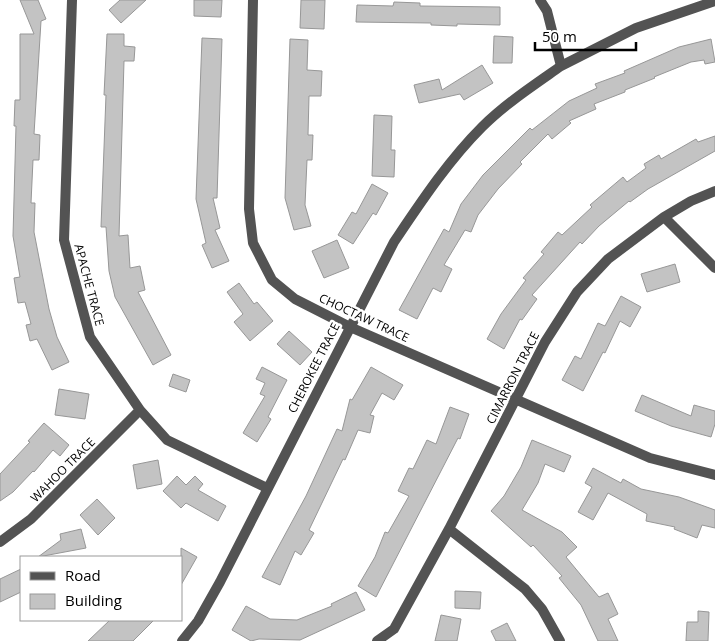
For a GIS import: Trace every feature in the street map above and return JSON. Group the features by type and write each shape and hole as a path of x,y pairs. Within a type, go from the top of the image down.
{"street":[{"name":"APACHE TRACE","path":"72,0 64,240 90,337 140,410 167,440 267,488"},
{"name":"CHOCTAW TRACE","path":"254,0 249,209 253,243 272,280 294,299 350,327 650,458 715,475"},
{"path":"540,0 547,11 561,66"},
{"name":"CHEROKEE TRACE","path":"182,641 198,620 215,590 394,242 428,192 457,155 483,126 530,87 561,66 636,28 715,1"},
{"name":"CIMARRON TRACE","path":"377,641 394,629 449,529 545,342 577,292 608,259 664,217 691,201 715,191"},
{"path":"664,217 715,268"},
{"name":"WAHOO TRACE","path":"0,542 31,519 140,410"},
{"path":"449,529 524,589 542,609 560,641"},
{"name":"CIMARRON TRACE","path":"394,629 394,641"}],"building":[{"path":"20,0 38,0 46,19 41,21 34,134 40,135 39,160 33,160 31,203 35,203 34,232 49,309 57,337 69,362 52,370 37,339 30,341 26,325 31,324 25,302 18,303 14,278 20,277 13,236 16,126 14,126 15,100 20,100 20,34 34,34"},
{"path":"120,0 146,0 121,23 109,10"},
{"path":"194,0 222,0 221,17 194,16"},
{"path":"301,0 325,0 324,29 300,28"},
{"path":"394,2 420,3 420,6 500,7 500,25 457,24 457,26 431,25 431,23 356,22 357,5 393,6"},
{"path":"107,34 124,34 124,46 135,47 134,61 124,61 119,236 128,235 130,268 140,266 145,290 138,292 171,355 153,365 115,297 109,271 106,227 101,227"},
{"path":"494,36 513,37 512,63 493,63"},
{"path":"202,38 222,39 217,198 213,198 220,228 215,230 229,261 212,268 202,245 206,243 196,199"},
{"path":"290,39 308,40 307,70 322,71 321,96 309,96 308,135 313,135 312,160 307,160 305,205 311,226 294,230 285,198"},
{"path":"711,39 715,62 705,64 704,60 691,62 654,77 625,90 625,92 594,104 596,109 569,121 571,123 552,139 548,134 520,162 522,164 498,189 478,215 471,232 465,230 444,265 452,269 441,292 433,288 417,319 399,310 444,229 449,232 461,204 483,175 530,128 532,130 569,101 597,88 595,84 625,73 624,71 679,47"},
{"path":"482,65 493,83 464,100 460,94 419,103 414,85 439,79 442,90"},
{"path":"374,115 392,116 391,150 395,150 394,177 372,176"},
{"path":"715,136 715,151 629,201 599,226 582,244 580,242 532,295 537,299 522,320 520,319 504,349 487,339 501,314 526,280 523,278 544,254 541,252 558,232 562,235 592,207 590,205 623,177 627,182 646,168 644,164 659,155 661,159 696,139 698,142"},
{"path":"372,184 388,193 376,215 373,213 353,244 338,235 352,212 356,214"},
{"path":"337,240 349,268 324,278 312,251"},
{"path":"675,264 680,282 647,292 641,274"},
{"path":"239,283 254,304 257,302 273,321 250,341 234,322 243,314 227,292"},
{"path":"621,296 641,307 630,327 620,321 605,353 603,352 583,391 562,380 575,356 581,359 598,323 605,326"},
{"path":"289,331 312,352 300,365 277,344"},
{"path":"262,367 287,380 268,417 271,419 257,442 243,433 265,396 260,394 265,383 256,379"},
{"path":"371,367 403,385 394,400 382,393 370,415 374,416 370,433 358,430 345,460 343,459 309,530 314,533 301,555 295,551 280,585 262,577 306,496 337,429 342,431 350,399 352,400"},
{"path":"173,374 190,380 186,392 169,386"},
{"path":"59,389 89,394 85,419 55,415"},
{"path":"642,395 691,416 694,405 715,411 715,424 711,437 671,426 635,411"},
{"path":"450,407 469,414 460,439 458,438 376,597 358,586 375,557 385,532 388,533 409,496 398,491 409,468 413,469 427,440 436,444"},
{"path":"44,423 69,445 60,456 53,450 34,472 13,492 0,501 0,474 30,442 28,441"},
{"path":"532,440 571,456 564,472 545,464 538,483 522,510 562,532 577,547 566,557 599,597 608,593 618,614 608,619 618,641 598,641 581,605 559,578 562,576 533,545 531,547 491,511 504,496 521,467"},
{"path":"158,460 162,484 137,489 133,465"},
{"path":"593,468 621,483 623,479 641,489 679,497 715,510 715,528 702,525 697,538 674,529 675,527 646,521 647,514 608,493 593,520 578,512 592,487 585,483"},
{"path":"177,476 186,485 195,476 203,484 198,490 226,506 218,521 186,503 181,508 163,491"},
{"path":"97,499 115,518 98,535 80,515"},
{"path":"81,529 86,548 39,556 61,540 60,534"},
{"path":"181,548 197,557 182,583 182,556"},
{"path":"20,569 20,592 0,602 0,579"},
{"path":"455,591 481,592 480,609 455,608"},
{"path":"356,592 365,610 300,640 259,639 251,641 232,630 246,606 270,619 297,620 332,606 331,604"},
{"path":"698,611 709,612 708,641 686,641 687,622 698,622"},
{"path":"441,615 461,619 457,641 435,641"},
{"path":"109,621 153,621 133,641 88,641"},
{"path":"507,623 516,641 496,641 491,631"}]}
